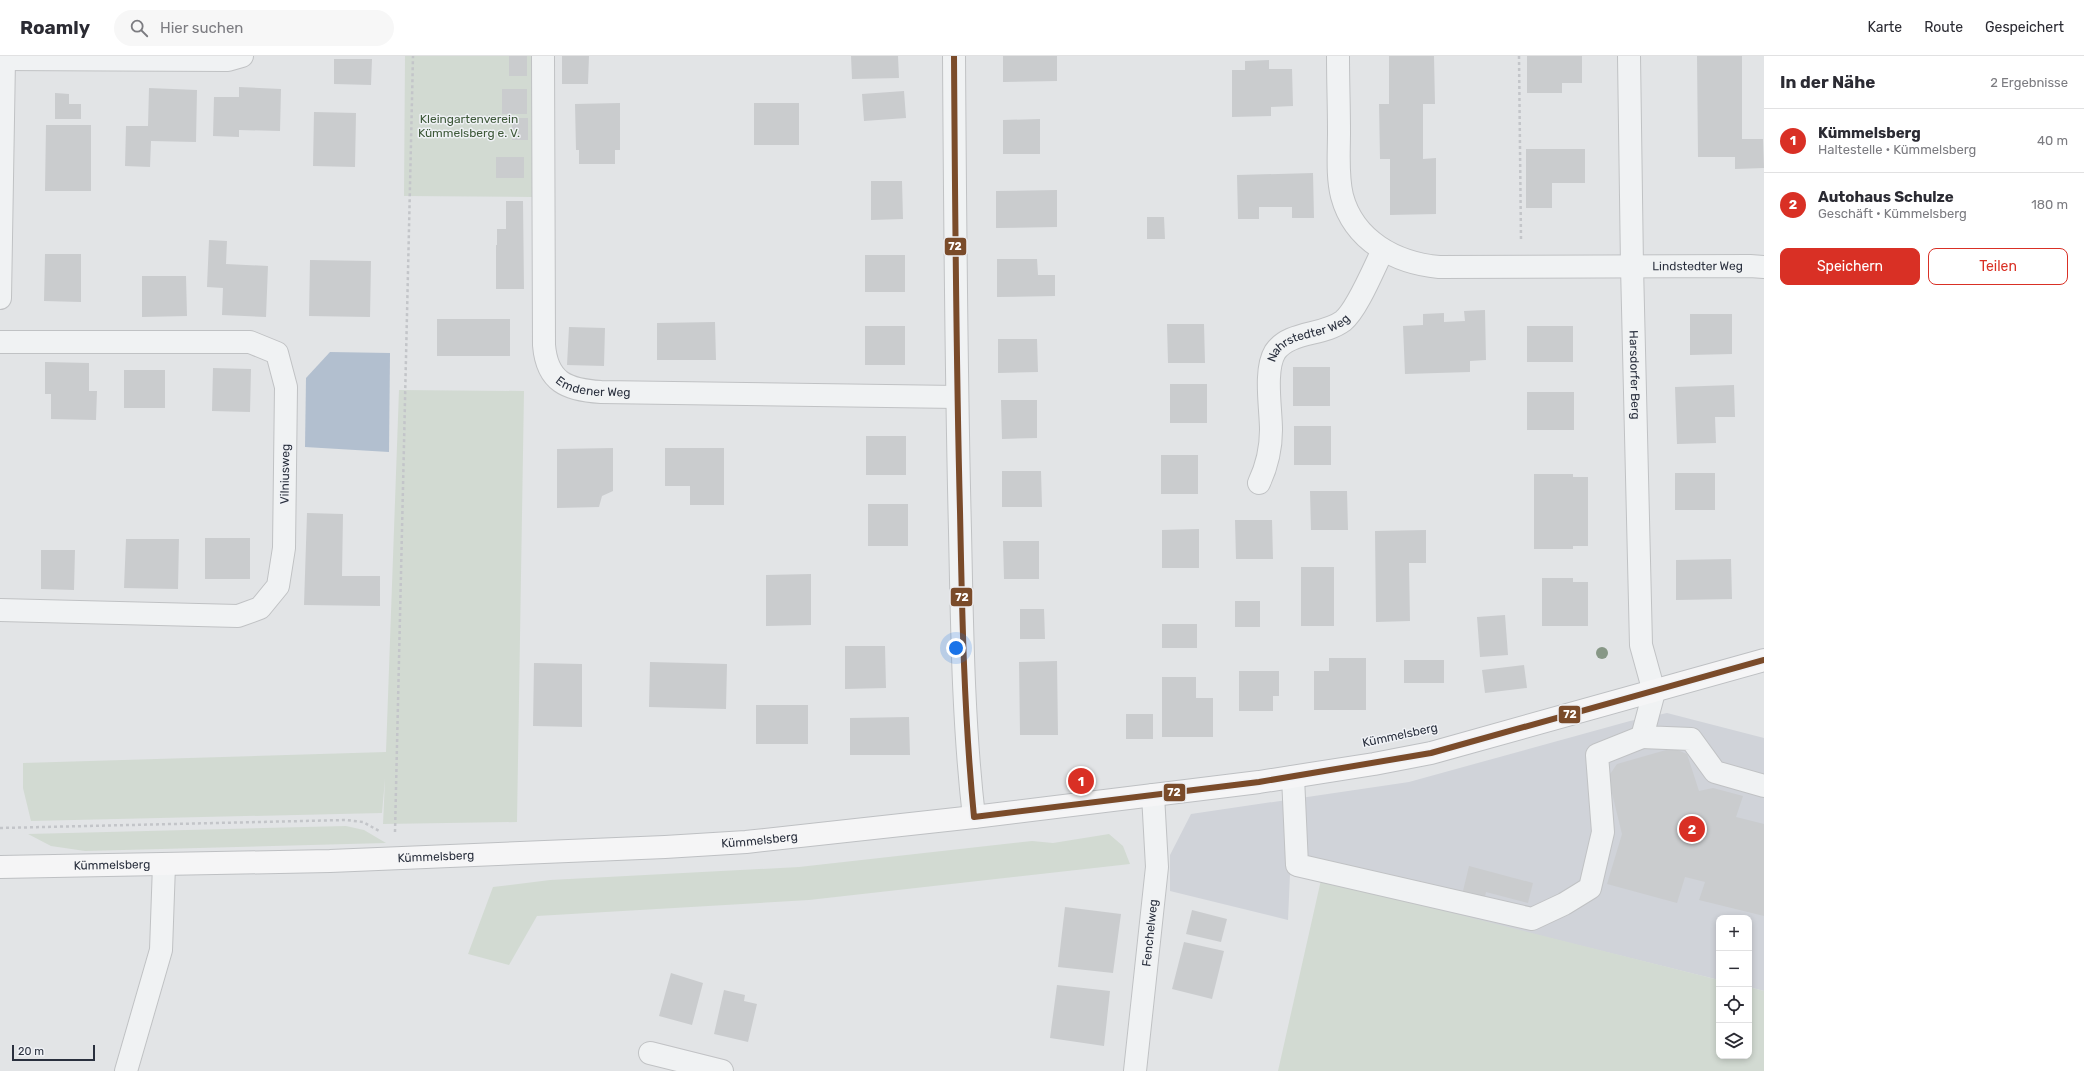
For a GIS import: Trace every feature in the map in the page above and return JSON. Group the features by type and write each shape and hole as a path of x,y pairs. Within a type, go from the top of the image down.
{"main road":[{"name":"Kümmelsberg","path":"0,867 362,860 665,848 746,842 974,817 1293,777 1431,753 1654,692 1764,660"}],"street":[{"path":"0,298 2,59 228,60 242,56"},
{"name":"Emdener Weg","path":"543,56 544,345 548,367 555,376 574,388 601,392 957,397"},
{"path":"954,56 957,397 964,653 969,772 974,817"},
{"path":"1338,56 1339,176 1343,197 1352,218 1360,230 1383,250 1404,260 1427,266 1522,268 1632,266"},
{"name":"Harsdorfer Berg","path":"1629,56 1632,266 1641,645 1654,692"},
{"name":"Nahrstedter Weg","path":"1259,483 1265,470 1269,453 1271,431 1270,370 1273,356 1281,346 1289,341 1331,328 1347,317 1383,250"},
{"name":"Lindstedter Weg","path":"1632,266 1750,266 1764,268"},
{"name":"Vilniusweg","path":"0,342 250,342 276,353 286,387 284,548 278,586 260,608 238,616 0,610"},
{"path":"1642,737 1654,692"},
{"path":"1293,777 1297,865 1532,919 1564,904 1590,888 1603,832 1597,755 1642,737 1691,739 1715,772 1764,786"},
{"name":"Fenchelweg","path":"1134,1071 1157,867 1153,795"},
{"path":"126,1071 161,950 164,864"},
{"path":"650,1052 722,1071"}],"path":[{"path":"396,827 414,56"},
{"path":"1519,56 1522,268"},
{"name":"Kümmelsberg","path":"0,828 346,820 363,822 388,834 395,835"}],"shaded area":[{"path":"1667,713 1764,738 1764,991 1752,988 1752,915 1716,915 1716,979 1290,874 1288,920 1170,891 1170,855 1191,814 1409,782 1630,721"}],"green space":[{"name":"Kleingartenverein Kümmelsberg e. V.","path":"405,56 534,56 532,197 404,196"},
{"path":"399,390 524,391 517,822 383,824 385,779 382,813 31,821 23,788 23,763 386,752"},
{"path":"346,826 364,830 386,843 85,851 51,846 28,834"},
{"path":"1109,834 1123,846 1130,864 809,900 537,916 509,965 468,954 493,887 550,880 799,867 1032,841 1053,843"},
{"path":"1321,880 1716,979 1716,1059 1752,1059 1752,988 1764,991 1764,1071 1278,1071"}],"water":[{"path":"330,352 390,353 389,452 305,447 306,378"}],"building":[{"path":"509,56 527,56 527,76 509,76"},
{"path":"562,56 589,56 588,84 562,84"},
{"path":"851,56 898,56 899,78 852,79"},
{"path":"1003,56 1057,56 1057,81 1003,82"},
{"path":"1389,56 1434,56 1435,104 1423,104 1423,159 1436,158 1436,214 1390,215 1390,159 1380,159 1379,104 1389,104"},
{"path":"1527,56 1582,56 1582,83 1562,83 1562,93 1527,93"},
{"path":"1697,56 1742,56 1742,139 1763,139 1764,168 1735,169 1735,157 1698,157"},
{"path":"334,59 372,59 371,85 334,84"},
{"path":"1269,60 1269,69 1292,69 1293,106 1271,107 1271,116 1232,117 1232,70 1245,70 1245,61"},
{"path":"239,87 281,89 280,131 239,130 239,137 213,136 214,97 239,97"},
{"path":"149,88 197,90 196,142 151,141 150,167 125,166 126,126 148,126"},
{"path":"502,89 527,89 527,114 502,114"},
{"path":"904,91 906,118 864,121 862,94"},
{"path":"55,93 69,94 69,104 81,104 81,119 55,119"},
{"path":"620,103 620,150 615,150 615,164 579,164 579,150 576,150 575,104"},
{"path":"754,103 799,103 799,145 754,145"},
{"path":"314,112 356,113 355,167 313,166"},
{"path":"512,118 528,118 528,140 512,140"},
{"path":"1040,119 1040,154 1003,154 1003,120"},
{"path":"46,125 91,125 91,191 45,191"},
{"path":"1526,149 1585,149 1585,183 1552,183 1552,208 1526,208"},
{"path":"496,157 524,157 524,178 496,178"},
{"path":"1313,173 1314,218 1292,218 1292,207 1259,207 1259,219 1238,219 1237,175"},
{"path":"871,181 902,181 903,219 871,220"},
{"path":"1057,190 1057,227 996,228 996,191"},
{"path":"506,201 523,201 524,289 496,289 497,229 506,229"},
{"path":"1147,217 1164,217 1165,239 1147,239"},
{"path":"209,240 227,241 226,264 268,266 266,317 222,315 223,288 207,287"},
{"path":"45,254 81,254 81,302 44,301"},
{"path":"865,255 905,255 905,292 865,292"},
{"path":"997,259 1037,259 1038,275 1055,275 1055,296 997,297"},
{"path":"310,260 371,261 370,317 309,316"},
{"path":"142,276 186,276 187,316 142,317"},
{"path":"1485,310 1486,360 1470,361 1470,372 1405,374 1403,326 1423,325 1423,314 1444,313 1444,322 1465,321 1464,311"},
{"path":"1690,314 1732,314 1732,354 1690,355"},
{"path":"437,319 510,319 510,356 437,356"},
{"path":"715,322 716,360 657,360 657,323"},
{"path":"1167,324 1204,324 1205,363 1168,363"},
{"path":"865,326 905,326 905,365 865,365"},
{"path":"1527,326 1573,326 1573,362 1527,362"},
{"path":"569,327 605,328 604,366 567,365"},
{"path":"998,339 1037,339 1038,372 998,373"},
{"path":"45,362 89,363 89,391 97,391 96,420 51,419 51,394 45,394"},
{"path":"1293,367 1330,367 1330,406 1293,406"},
{"path":"213,368 251,369 250,412 212,411"},
{"path":"124,370 165,370 165,408 124,408"},
{"path":"1170,384 1207,384 1207,423 1170,423"},
{"path":"1734,385 1735,417 1715,417 1716,443 1677,444 1675,387"},
{"path":"1527,392 1574,392 1574,430 1527,430"},
{"path":"1001,400 1037,400 1037,438 1002,439"},
{"path":"1294,426 1331,426 1331,465 1294,465"},
{"path":"866,436 906,436 906,475 866,475"},
{"path":"613,448 613,491 602,496 599,507 557,508 557,449"},
{"path":"665,448 724,448 724,505 690,505 690,486 665,486"},
{"path":"1161,455 1198,455 1198,494 1161,494"},
{"path":"1002,471 1041,471 1042,507 1002,507"},
{"path":"1675,473 1715,473 1715,510 1675,510"},
{"path":"1534,474 1573,474 1573,477 1588,477 1588,546 1573,546 1573,549 1534,549"},
{"path":"1310,491 1347,491 1348,530 1311,530"},
{"path":"868,504 908,504 908,546 868,546"},
{"path":"307,513 343,514 342,576 380,576 380,606 304,605"},
{"path":"1235,520 1272,520 1273,559 1236,559"},
{"path":"1199,529 1199,568 1162,568 1162,530"},
{"path":"1426,530 1426,563 1409,563 1410,621 1376,622 1375,531"},
{"path":"205,538 250,538 250,579 205,579"},
{"path":"126,539 179,539 178,589 124,588"},
{"path":"1003,541 1039,541 1039,579 1004,579"},
{"path":"41,550 75,550 74,590 41,589"},
{"path":"1731,559 1732,599 1676,600 1676,560"},
{"path":"1301,567 1334,567 1334,626 1301,626"},
{"path":"811,574 811,625 766,626 766,575"},
{"path":"1542,578 1573,578 1573,582 1588,582 1588,626 1542,626"},
{"path":"1235,601 1260,601 1260,627 1235,627"},
{"path":"1020,609 1044,609 1045,639 1020,639"},
{"path":"1505,615 1508,655 1480,657 1477,617"},
{"path":"1162,624 1197,624 1197,648 1162,648"},
{"path":"845,646 885,646 886,688 845,689"},
{"path":"1329,658 1366,658 1366,710 1314,710 1314,671 1329,671"},
{"path":"1404,660 1444,660 1444,683 1404,683"},
{"path":"1057,661 1058,735 1020,735 1019,662"},
{"path":"650,662 727,664 726,709 649,707"},
{"path":"534,663 582,664 582,727 533,726"},
{"path":"1524,665 1527,688 1485,693 1482,670"},
{"path":"1239,671 1279,671 1279,696 1273,696 1273,711 1239,711"},
{"path":"1162,677 1196,677 1196,698 1213,698 1213,737 1162,737"},
{"path":"756,705 808,705 808,744 756,744"},
{"path":"1126,714 1153,714 1153,739 1126,739"},
{"path":"909,717 910,755 850,755 850,718"},
{"path":"1673,748 1687,754 1699,791 1713,788 1743,796 1736,817 1764,824 1764,916 1699,900 1705,882 1685,877 1677,903 1607,884 1622,834 1608,777 1617,764"},
{"path":"1469,866 1533,883 1528,903 1486,892 1484,901 1462,895"},
{"path":"1065,907 1121,914 1113,973 1058,967"},
{"path":"1192,910 1227,919 1221,942 1186,934"},
{"path":"1184,942 1224,951 1212,999 1172,989"},
{"path":"671,973 703,983 692,1025 659,1016"},
{"path":"1057,985 1110,991 1104,1046 1050,1038"},
{"path":"724,990 745,995 744,1001 757,1004 748,1042 714,1034"}],"transit line":[{"name":"72","path":"954,56 957,341 962,588 964,664 974,817"},
{"name":"72","path":"974,817 1259,782 1431,753 1764,660"}],"place":[{"name":"Kümmelsberg","path":"1081,781"},
{"name":"Autohaus Schulze","path":"1692,829"}]}
